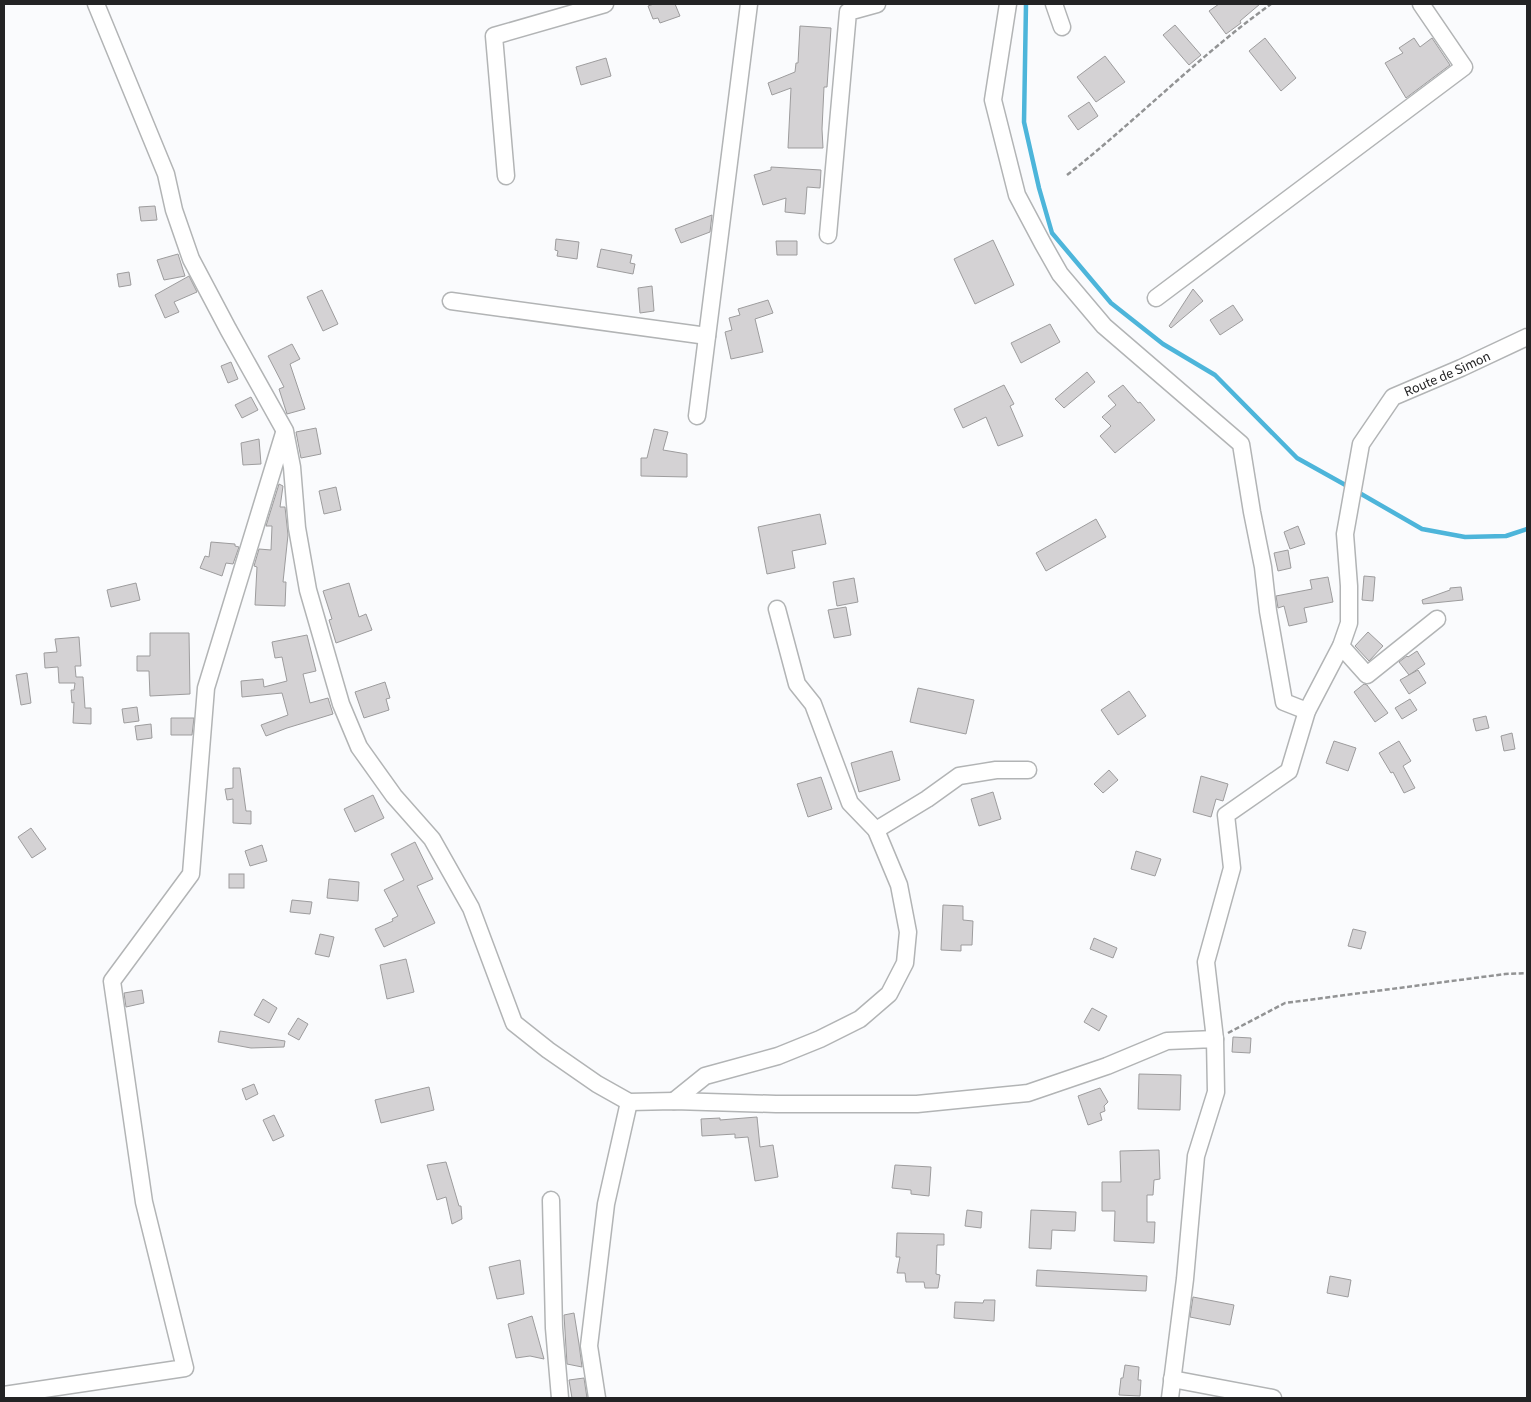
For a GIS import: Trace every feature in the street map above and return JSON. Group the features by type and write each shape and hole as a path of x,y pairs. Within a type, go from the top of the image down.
{"street":[{"path":"96,4 166,174 174,210 191,259 285,431 292,467 297,528 308,590 341,704 359,747 394,796 432,839 471,908 514,1023 580,1072 629,1102 917,1104 1028,1092 1107,1066 1168,1041 1215,1040 1216,1092 1196,1156 1185,1279 1170,1398"},
{"path":"506,176 494,36 605,4"},
{"path":"697,416 749,4"},
{"path":"828,235 848,12 878,4"},
{"path":"1008,4 992,100 1018,195 1060,274 1104,326 1241,444 1263,566 1268,611 1284,702 1308,711"},
{"path":"1054,4 1062,27"},
{"path":"1156,298 1464,67 1422,4"},
{"path":"451,300 707,336"},
{"name":"Route de Simon","path":"1215,1040 1206,962 1232,868 1226,815 1288,771 1308,711 1341,646 1349,623 1349,586 1345,534 1361,444 1393,396 1461,368 1527,337"},
{"path":"4,1395 185,1368 144,1202 112,981 191,874 206,688 285,431"},
{"path":"674,1101 705,1076 778,1056 820,1039 860,1019 889,994 905,963 908,932 899,885 876,830 850,803 813,704 797,684 778,609"},
{"path":"1341,646 1367,675 1437,619"},
{"path":"876,830 927,799 959,776 996,770 1028,770"},
{"path":"597,1398 589,1346 606,1204 629,1102"},
{"path":"552,1200 554,1328 560,1398"},
{"path":"1172,1379 1273,1398"}],"path":[{"path":"1068,175 1107,144 1242,24 1270,4"},
{"path":"1215,1040 1285,1004 1505,974 1527,973"}],"building":[{"path":"654,4 675,4 680,16 660,23 658,18 653,19 648,6"},
{"path":"1219,4 1260,4 1240,21 1241,23 1226,34 1209,11"},
{"path":"1175,25 1201,55 1189,65 1163,35"},
{"path":"800,26 831,28 827,87 824,87 823,148 788,148 791,88 772,95 768,83 795,72 796,63 798,63"},
{"path":"1265,38 1296,78 1281,91 1249,51"},
{"path":"1414,38 1420,47 1432,38 1450,65 1406,98 1385,63 1403,53 1399,48"},
{"path":"1105,56 1125,82 1096,102 1077,77"},
{"path":"606,58 611,76 581,85 576,67"},
{"path":"1089,102 1098,116 1078,130 1068,116"},
{"path":"771,167 821,170 820,188 807,187 805,214 785,212 786,198 763,205 754,175 771,170"},
{"path":"155,206 157,220 141,221 139,207"},
{"path":"712,215 710,232 681,243 675,229"},
{"path":"556,239 579,242 577,259 557,256 558,251 555,250"},
{"path":"993,240 1014,285 975,304 954,259"},
{"path":"776,241 797,241 797,255 777,255"},
{"path":"601,249 632,255 630,263 635,264 633,274 597,267"},
{"path":"178,254 185,276 164,280 157,260"},
{"path":"129,272 131,285 119,287 117,274"},
{"path":"189,276 197,292 174,302 179,312 165,318 155,295"},
{"path":"652,286 654,311 640,313 638,288"},
{"path":"1193,289 1203,301 1171,328 1169,326"},
{"path":"322,290 338,324 323,331 307,297"},
{"path":"768,300 773,313 755,319 763,352 731,359 725,332 732,330 729,318 740,315 738,309"},
{"path":"1233,305 1243,320 1220,335 1210,320"},
{"path":"1050,324 1060,342 1021,363 1011,343"},
{"path":"292,344 300,359 290,364 305,409 287,414 279,389 284,387 268,356"},
{"path":"231,362 238,379 228,383 221,366"},
{"path":"1087,372 1095,382 1064,408 1055,399"},
{"path":"1004,385 1014,404 1010,406 1023,436 998,446 986,417 963,428 954,409"},
{"path":"1123,385 1155,420 1115,453 1100,436 1111,426 1102,417 1116,405 1108,396"},
{"path":"251,397 258,410 242,418 235,405"},
{"path":"316,428 321,454 301,458 296,432"},
{"path":"654,429 668,432 663,450 687,454 687,477 641,476 641,458 647,458"},
{"path":"259,439 261,464 243,465 241,443"},
{"path":"279,484 283,486 280,507 285,507 288,535 283,582 286,582 285,606 255,605 257,567 254,566 259,549 271,550 272,526 266,526"},
{"path":"336,487 341,510 324,514 319,491"},
{"path":"820,514 826,544 792,551 795,568 767,574 758,527"},
{"path":"1096,519 1106,537 1046,571 1036,553"},
{"path":"1298,526 1305,544 1290,549 1284,532"},
{"path":"211,542 235,544 235,546 239,547 233,564 226,563 222,576 200,568 205,556 209,557"},
{"path":"1288,550 1291,568 1278,571 1274,553"},
{"path":"1364,576 1375,577 1373,601 1362,600"},
{"path":"1328,577 1333,602 1304,608 1307,622 1289,626 1284,606 1278,608 1276,596 1312,589 1310,580"},
{"path":"854,578 858,602 837,606 833,582"},
{"path":"136,583 140,600 111,607 107,590"},
{"path":"349,583 359,617 366,614 372,630 336,643 329,620 332,619 323,591"},
{"path":"1461,587 1463,600 1423,604 1422,600 1450,590 1450,588"},
{"path":"846,607 851,635 834,638 828,610"},
{"path":"1368,632 1383,646 1369,661 1355,646"},
{"path":"150,633 189,633 190,694 150,696 149,671 137,671 137,656 150,656"},
{"path":"307,635 316,671 303,674 310,703 328,698 333,714 266,736 261,725 288,715 282,693 242,697 241,681 263,679 264,687 287,681 282,657 275,658 272,642"},
{"path":"79,637 81,666 75,666 76,677 83,677 85,708 91,708 91,724 73,723 74,702 72,703 71,690 74,690 75,683 59,683 58,667 45,668 44,653 57,652 55,639"},
{"path":"1417,651 1425,664 1409,675 1399,662"},
{"path":"1418,670 1426,683 1409,694 1400,680"},
{"path":"27,673 31,703 21,705 16,675"},
{"path":"385,682 390,698 386,699 389,710 364,718 355,692"},
{"path":"1364,684 1367,685 1388,713 1375,722 1354,692"},
{"path":"918,688 974,700 966,734 910,722"},
{"path":"1129,691 1146,716 1118,735 1101,710"},
{"path":"1410,699 1417,710 1402,719 1395,708"},
{"path":"137,707 139,721 124,723 122,709"},
{"path":"1486,716 1489,728 1476,731 1473,719"},
{"path":"171,718 194,718 192,735 171,735"},
{"path":"151,724 152,738 137,740 135,726"},
{"path":"1512,733 1515,749 1504,751 1501,736"},
{"path":"1334,741 1356,748 1348,771 1326,763"},
{"path":"1399,741 1411,761 1403,766 1415,788 1404,793 1393,772 1391,773 1379,753"},
{"path":"892,751 900,780 859,792 851,763"},
{"path":"233,768 240,768 246,811 251,811 251,824 233,823 233,799 227,800 225,789 233,788"},
{"path":"1109,770 1118,780 1103,793 1094,784"},
{"path":"1201,776 1228,784 1223,801 1216,799 1211,817 1193,812"},
{"path":"821,777 832,809 808,817 797,784"},
{"path":"993,792 1001,819 979,826 971,799"},
{"path":"373,795 384,818 355,832 344,809"},
{"path":"31,828 46,849 32,858 18,837"},
{"path":"415,842 433,879 417,886 435,923 384,947 375,929 393,921 392,919 398,916 384,890 404,880 391,854"},
{"path":"262,845 267,861 250,866 245,851"},
{"path":"1136,851 1161,859 1155,876 1131,869"},
{"path":"229,874 244,874 244,888 229,888"},
{"path":"329,879 359,882 358,901 327,898"},
{"path":"292,900 312,902 310,914 290,912"},
{"path":"943,905 963,906 963,920 973,921 972,945 961,945 961,951 941,950"},
{"path":"1353,929 1366,932 1361,949 1348,946"},
{"path":"320,934 334,937 329,957 315,954"},
{"path":"1094,938 1117,948 1113,958 1090,949"},
{"path":"406,959 414,992 387,999 380,965"},
{"path":"142,990 144,1003 126,1007 124,993"},
{"path":"263,999 277,1008 269,1023 254,1015"},
{"path":"1092,1008 1107,1016 1099,1031 1084,1022"},
{"path":"298,1018 308,1024 299,1040 288,1034"},
{"path":"220,1031 285,1041 284,1047 251,1048 218,1042"},
{"path":"1233,1037 1251,1038 1250,1053 1232,1052"},
{"path":"1139,1074 1181,1075 1180,1110 1138,1109"},
{"path":"254,1084 258,1094 246,1100 242,1089"},
{"path":"429,1087 434,1110 381,1123 375,1100"},
{"path":"1100,1088 1108,1102 1104,1106 1105,1111 1100,1113 1102,1120 1088,1125 1078,1096"},
{"path":"274,1115 284,1136 273,1141 263,1120"},
{"path":"757,1117 760,1147 773,1145 778,1177 755,1181 748,1137 735,1138 735,1134 702,1136 701,1119 720,1118 720,1120"},
{"path":"1159,1150 1160,1179 1154,1180 1153,1195 1147,1195 1147,1222 1155,1222 1154,1243 1114,1241 1115,1211 1102,1211 1102,1182 1121,1182 1120,1151"},
{"path":"446,1162 459,1206 461,1206 462,1219 452,1224 446,1197 437,1200 427,1165"},
{"path":"895,1165 931,1167 929,1196 911,1194 911,1190 892,1188"},
{"path":"967,1210 982,1212 981,1228 965,1226"},
{"path":"1031,1210 1076,1212 1075,1231 1052,1230 1051,1249 1029,1248"},
{"path":"897,1233 944,1234 944,1245 937,1245 936,1274 940,1275 938,1288 925,1288 924,1282 906,1282 905,1273 897,1273 900,1257 896,1257"},
{"path":"520,1260 524,1294 497,1299 489,1267"},
{"path":"1037,1270 1147,1276 1146,1291 1036,1286"},
{"path":"1330,1276 1351,1280 1348,1297 1327,1293"},
{"path":"1193,1297 1234,1305 1230,1325 1190,1317"},
{"path":"984,1300 995,1300 994,1321 954,1318 955,1302 983,1303"},
{"path":"574,1313 582,1367 567,1364 564,1315"},
{"path":"532,1316 544,1359 530,1356 516,1358 508,1324"},
{"path":"1125,1365 1139,1367 1138,1380 1141,1380 1140,1396 1119,1395"},
{"path":"584,1378 587,1398 572,1398 569,1380"}],"waterway":[{"path":"1026,4 1024,122 1039,188 1052,233 1111,303 1163,344 1215,375 1297,458 1349,487"},
{"path":"1356,491 1422,529 1465,537 1506,536 1527,529"}]}
